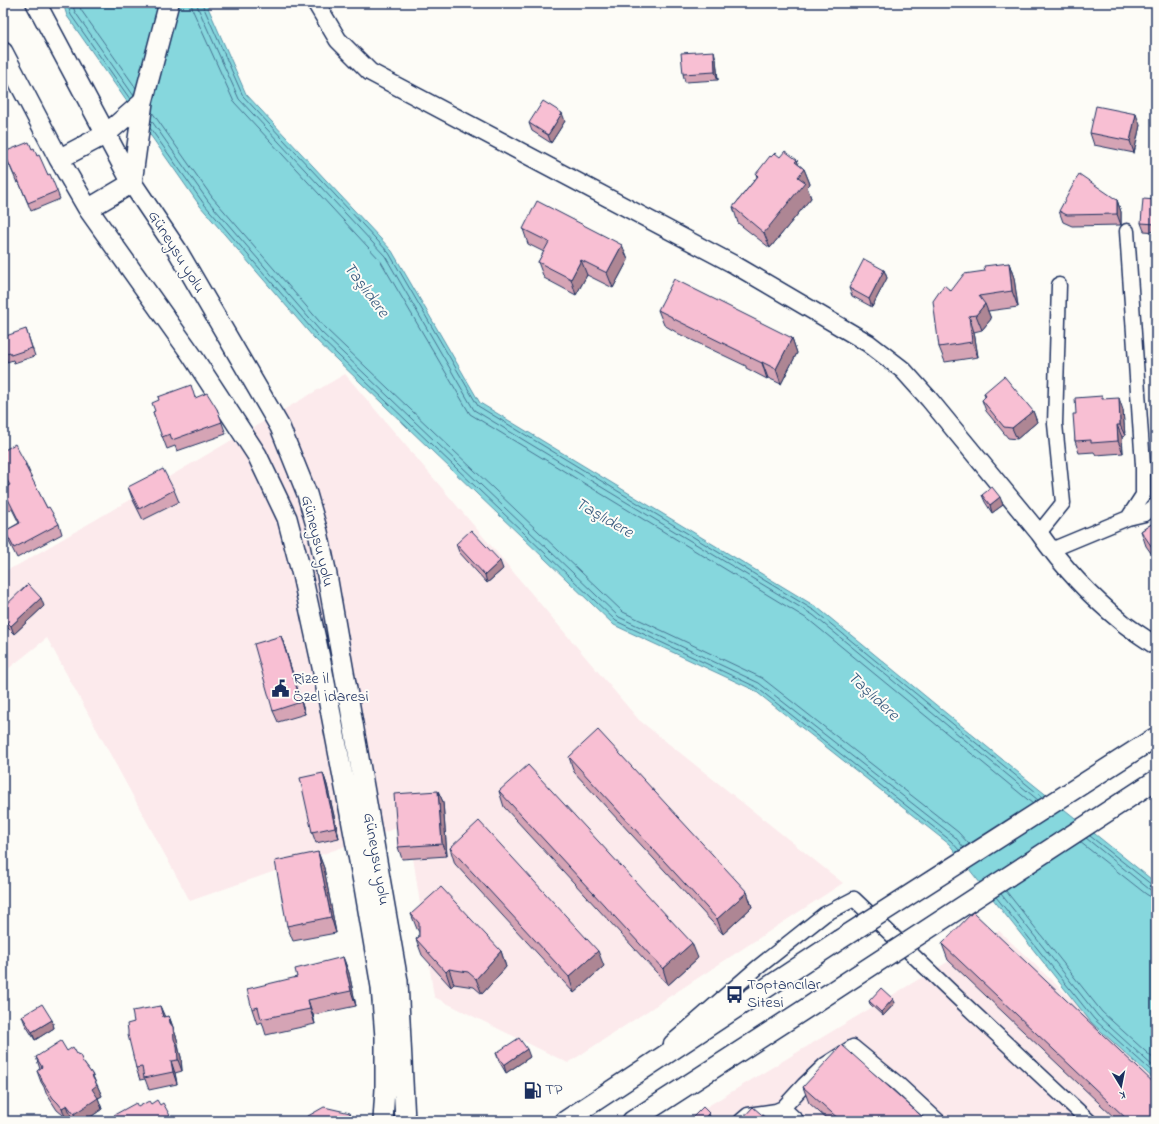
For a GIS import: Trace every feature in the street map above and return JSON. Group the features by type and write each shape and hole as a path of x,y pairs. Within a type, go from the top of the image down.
{"main road":[{"name":"Güneysu yolu","path":"36,3 132,183 177,250 280,427 307,494 318,532 327,575 398,981 406,1120"},
{"path":"88,209 132,183 143,102 169,3"},
{"path":"3,52 59,159 88,209 191,354 253,449 287,518 302,574 322,667 363,880 381,987 385,1037 385,1089 383,1121"},
{"path":"59,159 106,134 143,102"},
{"path":"565,1121 839,940 1156,737"},
{"path":"632,1121 1156,780"}],"street":[{"path":"316,3 338,40 370,72 735,265 868,343 903,370 929,399 1039,533 1051,550 1095,600 1124,624 1156,646"},
{"path":"1127,231 1143,465 1143,495 1128,518"},
{"path":"1039,533 1063,503 1054,424 1059,285"},
{"path":"1051,550 1128,518 1144,514 1156,505"},
{"path":"625,1082 757,968 825,914 854,899 1089,1121"},
{"path":"741,1121 748,1115 776,1111 783,1108 825,1065 853,1047 898,1084 938,1121"},
{"path":"783,1108 797,1121"}],"shaded area":[{"path":"345,374 639,720 843,883 568,1063 434,997 408,824 190,901 47,638 3,673 3,572 18,565"},
{"path":"999,931 1156,1078 1156,1121 683,1121"}],"water":[{"name":"Taşlıdere","path":"63,3 206,3 246,94 392,251 480,403 818,608 1156,883 1156,1081 1091,1022 949,844 754,690 614,625 314,338 200,206 67,16"}],"building":[{"path":"714,51 715,72 683,74 681,53"},
{"path":"543,101 562,113 548,135 529,123"},
{"path":"1096,106 1136,114 1130,141 1090,133"},
{"path":"29,142 32,149 34,148 37,156 39,155 48,175 50,174 57,191 28,203 4,152"},
{"path":"785,151 797,160 795,162 804,169 798,177 805,182 764,233 733,207 758,176 756,174 770,156 771,157 775,153 780,157"},
{"path":"1079,174 1117,200 1117,214 1067,215 1059,211"},
{"path":"1143,199 1156,200 1156,224 1141,223"},
{"path":"537,201 622,245 607,273 581,260 571,279 538,262 549,242 523,229"},
{"path":"864,259 884,270 869,299 849,288"},
{"path":"1009,263 1012,291 979,296 985,304 976,315 969,316 972,342 939,347 933,301 944,285 951,291 964,274 985,271 984,266"},
{"path":"674,279 792,338 776,369 741,353 658,310"},
{"path":"26,329 32,348 11,355 10,352 4,354 3,337"},
{"path":"1004,376 1033,411 1012,428 1004,427 982,400 986,396 984,393"},
{"path":"191,385 195,398 207,393 217,409 222,422 172,440 170,434 162,437 153,412 155,411 152,403 159,400 158,397"},
{"path":"1102,396 1102,399 1119,398 1120,425 1117,425 1118,441 1091,443 1091,440 1075,441 1073,414 1076,414 1075,398"},
{"path":"15,444 47,508 49,507 59,524 14,548 5,531 20,523 8,499 3,502 3,489 10,485 3,474 3,451"},
{"path":"163,469 174,490 139,509 128,487"},
{"path":"992,487 1000,497 990,505 982,495"},
{"path":"1156,521 1156,553 1141,531"},
{"path":"471,530 500,561 485,575 456,544"},
{"path":"28,584 41,598 11,626 3,618 3,608"},
{"path":"281,636 301,702 273,711 254,644"},
{"path":"598,730 747,892 717,919 569,757"},
{"path":"528,765 692,943 663,969 499,791"},
{"path":"323,773 335,827 312,832 300,778"},
{"path":"438,791 442,844 398,847 394,794"},
{"path":"479,821 598,951 569,977 450,848"},
{"path":"318,852 331,917 287,926 275,861"},
{"path":"441,887 501,951 476,979 468,972 449,969 446,972 416,939 419,937 419,923 411,914"},
{"path":"973,912 1156,1085 1156,1121 1129,1121 942,944"},
{"path":"343,957 351,991 308,1000 310,1009 261,1019 258,1007 252,1009 247,989 297,977 295,969"},
{"path":"881,988 893,999 881,1012 869,1001"},
{"path":"42,1004 52,1020 32,1032 22,1016"},
{"path":"160,1006 163,1017 169,1016 170,1023 173,1027 178,1060 171,1061 173,1072 144,1078 142,1067 136,1068 128,1035 127,1024 134,1022 132,1011"},
{"path":"519,1038 527,1049 504,1065 496,1053"},
{"path":"61,1041 67,1051 73,1047 77,1054 80,1055 97,1085 92,1089 98,1098 74,1114 67,1105 62,1108 53,1098 37,1071 42,1067 36,1057"},
{"path":"842,1045 927,1121 841,1121 803,1087"},
{"path":"157,1100 160,1105 163,1103 173,1121 114,1121 117,1120 114,1115 136,1103 138,1107 149,1101 151,1104"},
{"path":"324,1107 350,1113 349,1121 301,1121"},
{"path":"703,1107 709,1113 702,1121 689,1121"},
{"path":"753,1107 769,1121 740,1121"}],"place":[{"name":"Rize İl Özel İdaresi","path":"280,688"},
{"name":"Toptancılar Sitesi","path":"734,994"},
{"name":"TP","path":"532,1090"}]}
